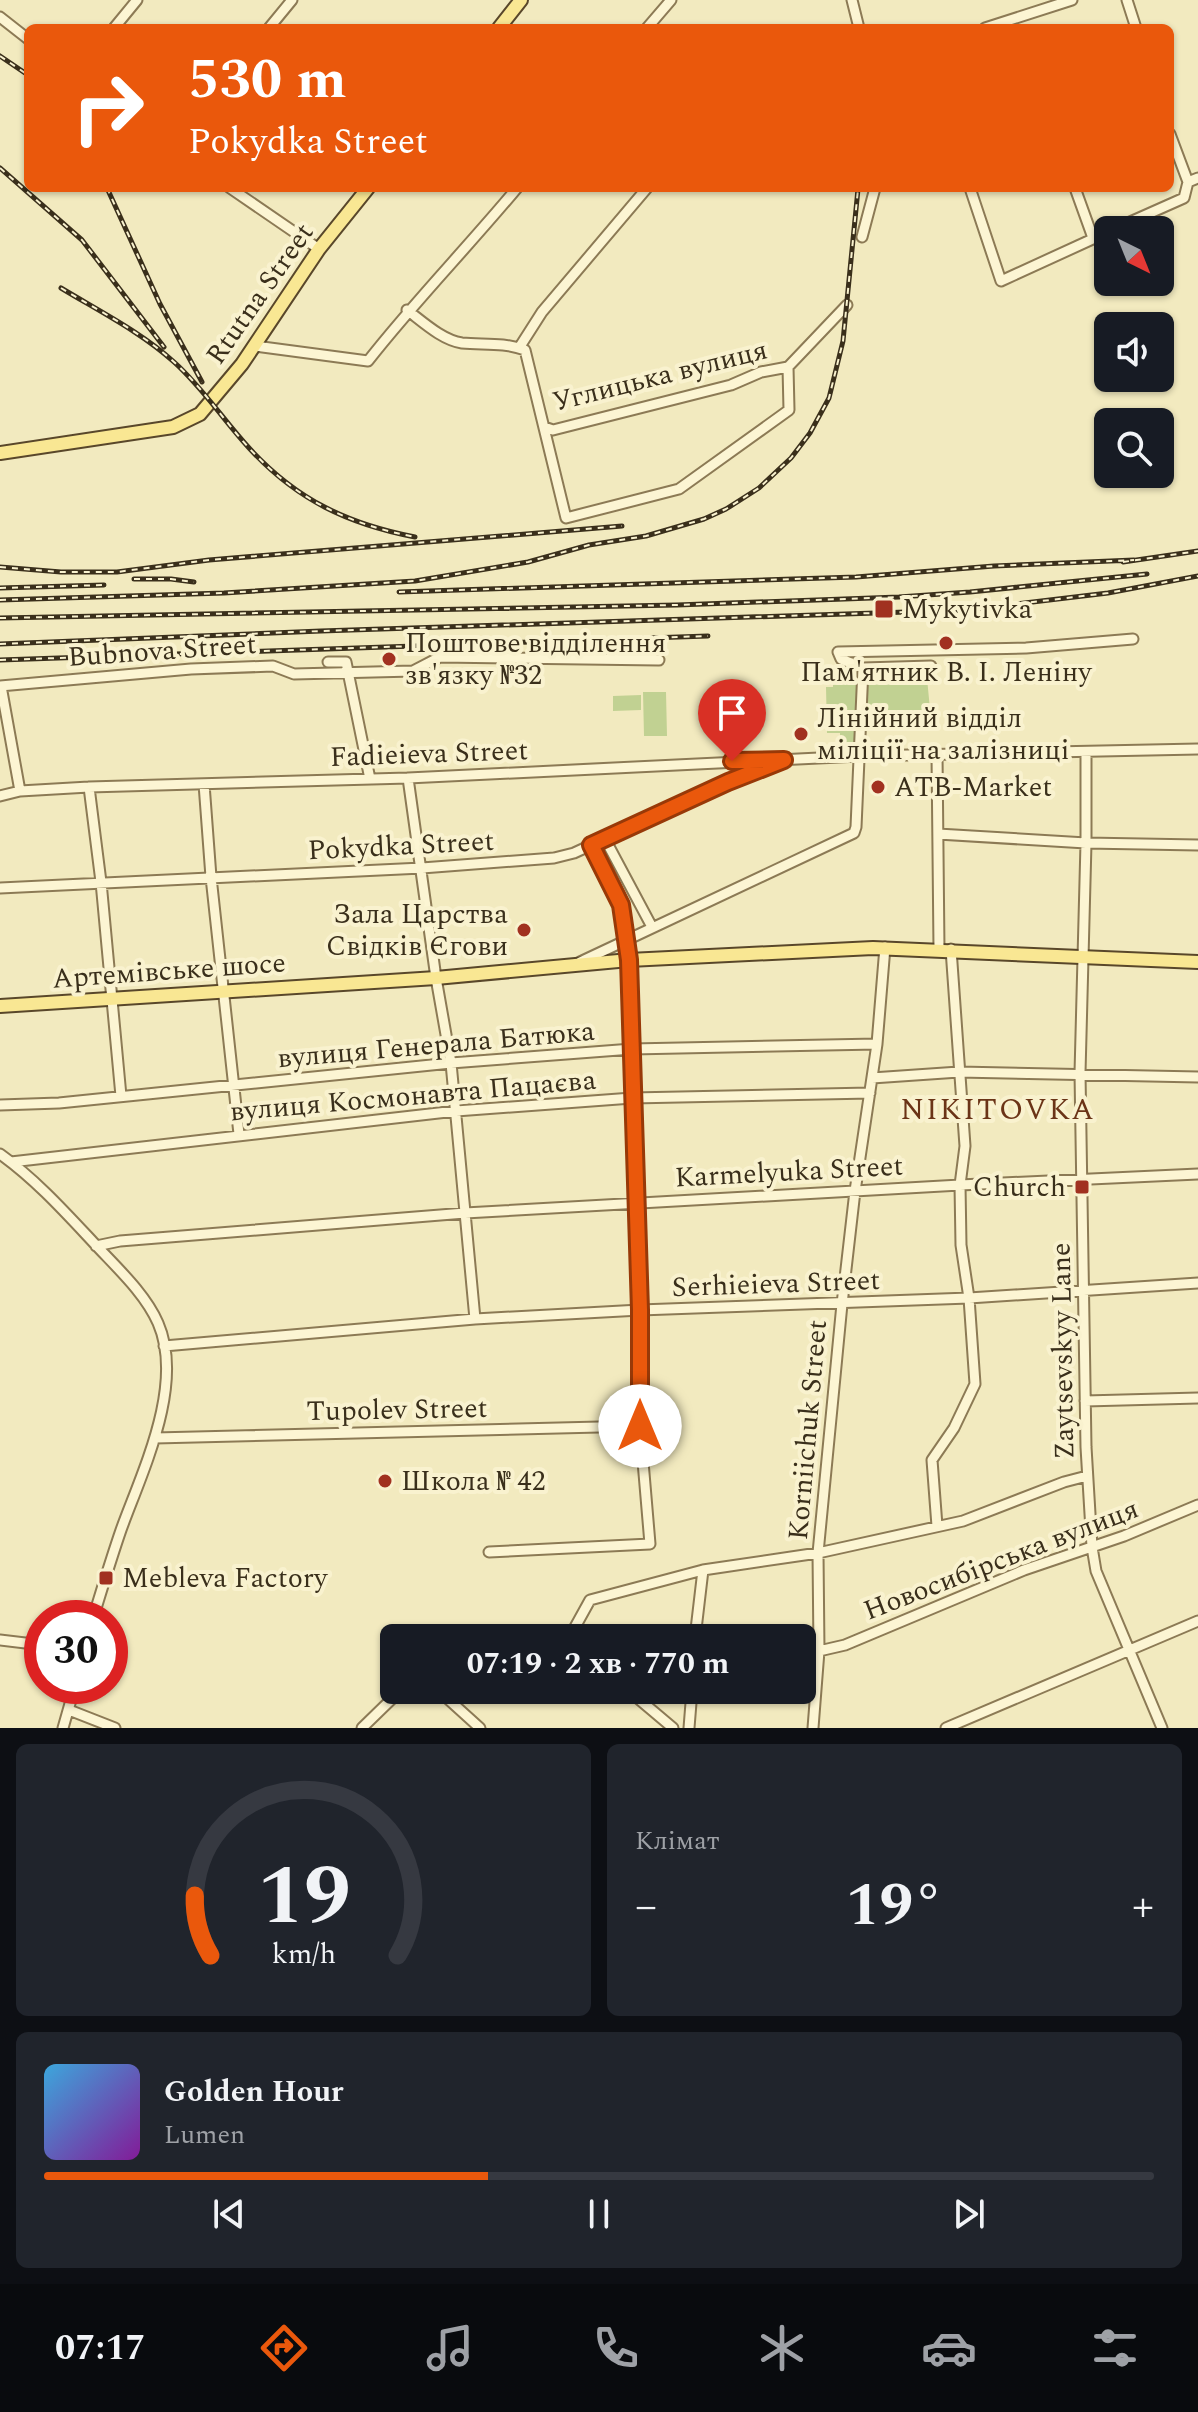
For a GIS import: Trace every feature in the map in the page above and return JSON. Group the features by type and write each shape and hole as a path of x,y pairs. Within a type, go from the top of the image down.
{"main road":[{"path":"502,24 521,0"},
{"name":"Rtutna Street","path":"0,453 187,423 213,402 255,346 319,249 365,192"},
{"path":"885,947 1082,959 1198,962"},
{"name":"Артемівське шосе","path":"0,1006 436,978 629,960 885,947"}],"street":[{"path":"117,24 137,0"},
{"path":"272,24 292,0"},
{"path":"650,24 671,0"},
{"path":"852,0 858,24"},
{"path":"1015,24 1072,0"},
{"path":"1127,0 1135,24"},
{"path":"0,17 24,36"},
{"path":"1144,216 1184,198 1193,180 1174,142"},
{"path":"236,192 319,249"},
{"path":"255,346 368,361 407,310 461,255 514,192"},
{"path":"407,310 459,343 504,344 522,349 542,312 644,192"},
{"path":"862,237 874,192"},
{"path":"971,192 1001,281 1093,238 1076,192"},
{"name":"Углицька вулиця","path":"544,427 553,430 731,385 761,372 788,367 847,305"},
{"name":"Углицька вулиця","path":"522,349 566,518 679,489 789,410 788,367"},
{"path":"931,666 863,668 841,659 838,652 1026,648 1133,639"},
{"name":"Bubnova Street","path":"1,686 191,669 273,666 294,674 413,671 440,657 659,660"},
{"path":"328,662 346,662 370,779"},
{"path":"574,965 854,833 863,668"},
{"path":"1,686 20,791"},
{"name":"Fadieieva Street","path":"0,796 20,791 89,787 408,778 860,756 1198,749"},
{"name":"Zaytsevskyy Lane","path":"1086,753 1080,1073 1085,1401 1092,1547 1096,1571 1162,1728"},
{"path":"937,754 945,949 965,1146 960,1185 961,1245 969,1298 975,1384 954,1428 932,1460 937,1526"},
{"name":"Pokydka Street","path":"0,888 422,868 554,858 591,845 728,782 784,760"},
{"path":"408,778 451,1063 475,1319"},
{"path":"204,784 239,1134"},
{"path":"89,787 121,1096"},
{"path":"938,834 1086,843 1198,845"},
{"path":"605,839 652,927"},
{"path":"489,1552 650,1544 640,1426 640,1310 629,960 621,905 591,845"},
{"name":"Korniichuk Street","path":"813,1728 819,1651 818,1553 842,1304 877,1044 885,947"},
{"name":"вулиця Генерала Батюка","path":"0,1105 632,1049 877,1044"},
{"path":"872,1078 959,1072 1198,1077"},
{"name":"вулиця Космонавта Пацаєва","path":"11,1162 456,1111 632,1098 870,1093"},
{"path":"0,1154 41,1187 145,1301 157,1321 164,1346 165,1387 155,1438 99,1600"},
{"name":"Karmelyuka Street","path":"96,1246 120,1241 465,1213 1198,1174"},
{"name":"Serhieieva Street","path":"164,1346 475,1319 969,1298 1198,1283"},
{"path":"1085,1401 1198,1398"},
{"name":"Tupolev Street","path":"155,1438 640,1426"},
{"path":"577,1624 590,1600 703,1570 818,1553 975,1518 996,1507 1087,1476"},
{"name":"Новосибірська вулиця","path":"819,1651 845,1645 1011,1575 1198,1505"},
{"path":"697,1624 703,1570"},
{"path":"946,1728 1198,1621"},
{"path":"0,1640 24,1643"},
{"path":"63,1728 70,1704"},
{"path":"362,1728 387,1704"},
{"path":"453,1704 480,1728"},
{"path":"645,1704 670,1725"},
{"path":"689,1728 691,1704"},
{"path":"69,1710 115,1728"},
{"path":"656,1728 670,1725"}],"green space":[{"path":"847,671 863,681 860,756 840,757 840,733 827,733 826,687 833,687 833,673"},
{"path":"927,678 931,720 866,721 868,681"},
{"path":"643,692 666,692 667,736 644,736"},
{"path":"641,695 641,710 613,711 613,696"}],"railway":[{"path":"0,56 24,72"},
{"path":"0,168 24,189"},
{"path":"27,192 82,240 164,347"},
{"path":"109,192 160,304 202,382"},
{"path":"0,600 224,593 415,581 528,562 589,545 646,536 704,519 726,509 759,488 791,458 810,433 829,398 843,341 858,192"},
{"path":"61,288 134,331 174,362 250,449 305,496 346,517 415,537"},
{"path":"0,567 117,572 209,560 622,526"},
{"path":"1123,562 1198,551"},
{"path":"399,592 856,577 994,566 1134,560"},
{"path":"0,618 677,605 899,597 1147,574"},
{"path":"0,644 967,610 1108,593 1198,576"},
{"path":"134,579 194,582"},
{"path":"0,588 104,585"},
{"path":"0,660 708,636"}],"place":[{"name":"Mykytivka","path":"884,609"},
{"name":"Пам'ятник В. І. Леніну","path":"946,643"},
{"name":"Поштове відділення зв'язку №32","path":"389,659"},
{"name":"Лінійний відділ міліції на залізниці","path":"801,734"},
{"name":"ATB-Market","path":"878,787"},
{"name":"Зала Царства Свідків Єгови","path":"524,930"},
{"name":"Church","path":"1082,1187"},
{"name":"Школа № 42","path":"385,1481"},
{"name":"Mebleva Factory","path":"106,1578"}],"district":[{"name":"NIKITOVKA","path":"998,1110"}],"route":[{"path":"640,1426 640,1310 629,960 621,905 591,845 728,782 784,760 732,761"}]}
